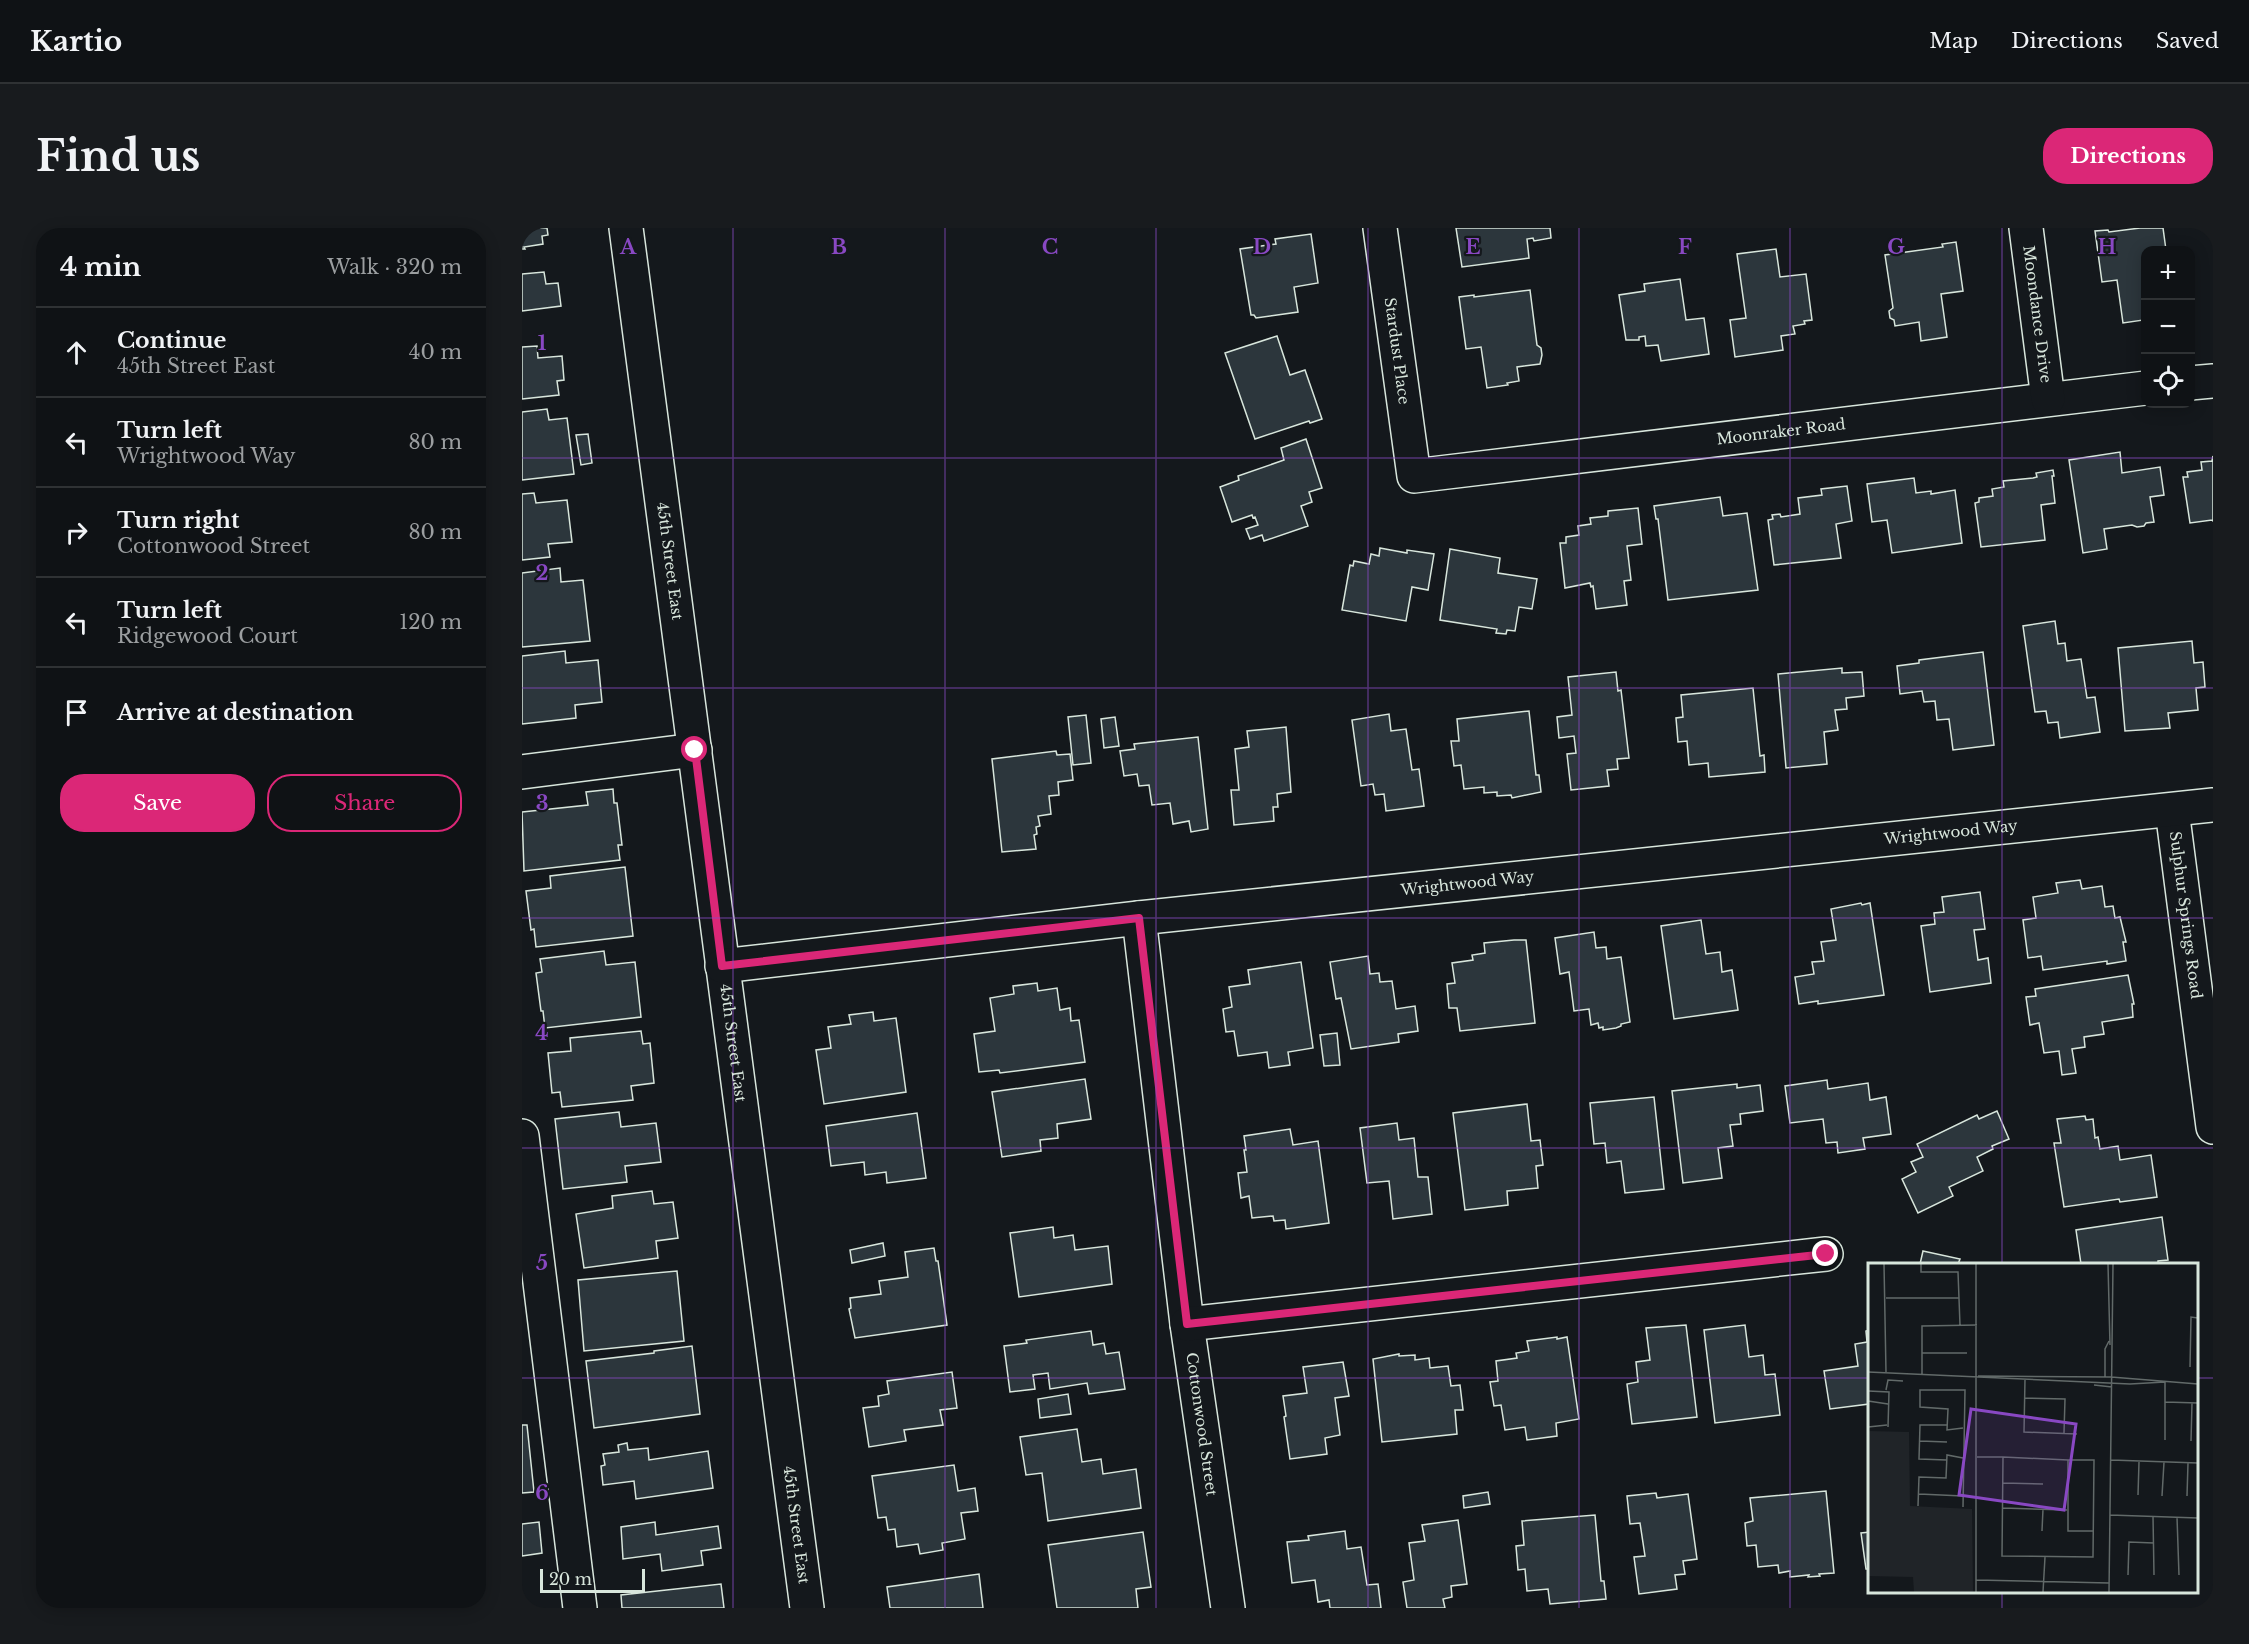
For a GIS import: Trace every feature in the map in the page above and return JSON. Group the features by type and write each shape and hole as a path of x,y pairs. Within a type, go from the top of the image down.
{"street":[{"name":"45th Street East","path":"626,228 807,1608"},
{"name":"Stardust Place","path":"1380,228 1414,476"},
{"name":"Moondance Drive","path":"2025,228 2048,399"},
{"path":"2195,383 2213,381"},
{"name":"Moonraker Road","path":"1414,476 2141,388"},
{"path":"522,772 695,750"},
{"name":"Wrightwood Way","path":"722,966 1139,918 2213,805"},
{"name":"Sulphur Springs Road","path":"2172,810 2213,1127"},
{"name":"Cottonwood Street","path":"1139,918 1187,1324 1228,1608"},
{"path":"522,1136 580,1608"},
{"path":"1187,1324 1826,1254"}],"building":[{"path":"522,228 547,228 548,235 542,236 543,244 522,249"},
{"path":"1456,228 1550,228 1551,238 1534,241 1533,238 1527,239 1529,258 1462,267"},
{"path":"2163,228 2165,246 2141,246 2141,320 2123,323 2117,280 2102,282 2095,231 2108,230 2109,232"},
{"path":"1311,234 1318,283 1294,287 1298,312 1256,318 1251,315 1240,249 1276,244 1275,239"},
{"path":"1956,242 1963,291 1941,294 1947,337 1921,341 1919,322 1895,326 1894,320 1890,318 1889,311 1893,308 1885,255 1943,247 1942,244"},
{"path":"1776,249 1780,277 1806,274 1812,320 1793,326 1795,334 1781,336 1783,350 1735,357 1730,320 1746,318 1737,254"},
{"path":"544,272 546,284 558,283 561,306 522,311 522,274"},
{"path":"1680,279 1686,320 1704,318 1709,354 1661,361 1658,345 1646,346 1645,336 1639,337 1639,340 1626,340 1619,295 1645,291 1644,284"},
{"path":"1530,290 1537,345 1541,348 1542,355 1540,364 1517,367 1519,381 1487,388 1481,347 1466,349 1459,297"},
{"path":"1277,336 1290,375 1305,370 1322,419 1310,423 1309,421 1255,439 1225,353"},
{"path":"537,346 538,358 562,356 564,380 557,381 559,395 522,399 522,347"},
{"path":"547,409 549,420 567,418 574,474 522,480 522,412"},
{"path":"588,434 592,463 581,465 576,435"},
{"path":"1306,439 1322,488 1309,492 1312,502 1301,506 1308,526 1264,541 1262,535 1250,539 1246,529 1258,525 1255,517 1253,518 1252,515 1232,522 1220,487 1239,480 1238,476 1284,460 1281,448"},
{"path":"2120,452 2122,473 2160,467 2164,495 2150,497 2154,522 2137,527 2132,525 2104,529 2107,549 2083,553 2069,460"},
{"path":"2213,456 2213,521 2190,523 2183,477 2188,477 2187,472 2202,470 2201,462 2212,461"},
{"path":"2053,470 2055,503 2041,505 2045,540 1981,547 1975,503 1979,502 1979,498 1993,496 1992,489 2004,487 2003,481 2033,478 2037,477 2036,473"},
{"path":"1914,478 1916,493 1931,491 1931,494 1955,490 1962,543 1892,553 1887,520 1872,522 1867,484"},
{"path":"1847,486 1852,521 1836,524 1841,558 1774,565 1768,520 1773,519 1772,515 1780,514 1781,517 1800,514 1798,498 1822,495 1821,489"},
{"path":"534,493 536,503 567,500 572,542 548,544 550,557 522,560 522,494"},
{"path":"1720,497 1723,516 1747,513 1758,590 1668,600 1658,519 1656,519 1654,506"},
{"path":"1638,508 1642,544 1627,546 1631,580 1624,581 1627,605 1596,609 1593,586 1591,587 1590,583 1565,588 1560,543 1566,543 1566,537 1579,535 1578,526 1591,524 1590,518 1608,516 1608,511"},
{"path":"1380,548 1407,553 1407,550 1434,554 1428,590 1412,587 1406,621 1342,610 1350,565 1353,566 1354,561 1369,564 1371,554 1379,556"},
{"path":"1450,549 1500,558 1498,573 1537,579 1532,609 1519,607 1515,631 1507,630 1506,634 1496,633 1497,629 1440,620"},
{"path":"560,568 561,582 583,580 590,641 522,647 522,573"},
{"path":"2055,621 2058,644 2065,643 2067,661 2081,659 2087,698 2095,697 2100,732 2060,738 2058,722 2048,723 2046,711 2035,712 2023,626"},
{"path":"2192,641 2194,663 2203,662 2205,687 2196,688 2198,710 2168,713 2170,728 2125,731 2118,648"},
{"path":"565,651 566,663 598,660 602,702 575,705 576,718 522,724 522,656"},
{"path":"1983,652 1994,745 1953,750 1949,719 1937,720 1935,701 1924,702 1922,691 1900,694 1897,666 1919,663 1919,660"},
{"path":"1842,668 1842,673 1862,672 1864,696 1846,698 1847,709 1835,710 1838,730 1824,732 1827,764 1786,768 1778,674"},
{"path":"1616,672 1618,691 1621,690 1629,758 1617,759 1618,769 1607,770 1609,786 1571,790 1567,754 1576,753 1574,736 1559,738 1557,717 1572,715 1568,677"},
{"path":"1753,688 1760,756 1764,755 1765,772 1709,777 1708,763 1689,765 1687,741 1678,742 1676,718 1683,717 1681,695"},
{"path":"1529,711 1536,775 1539,775 1541,792 1512,798 1511,795 1497,796 1497,792 1484,793 1484,787 1464,789 1461,765 1454,766 1451,741 1459,741 1457,719"},
{"path":"1389,714 1391,731 1406,729 1412,770 1419,769 1424,806 1386,811 1384,794 1375,795 1373,784 1361,786 1352,720"},
{"path":"1086,715 1091,763 1073,765 1068,717"},
{"path":"1115,717 1119,746 1104,748 1101,719"},
{"path":"1286,727 1291,792 1277,794 1278,807 1273,807 1274,821 1234,825 1231,790 1239,790 1235,749 1249,747 1247,731"},
{"path":"1198,737 1208,829 1191,832 1189,821 1173,824 1170,803 1152,805 1149,785 1139,786 1137,774 1124,776 1120,751 1135,749 1134,744"},
{"path":"1056,751 1057,755 1070,754 1073,780 1058,782 1059,795 1049,796 1051,814 1038,816 1040,826 1036,827 1037,834 1034,835 1036,849 1002,852 992,759"},
{"path":"613,789 622,845 618,845 620,860 524,871 522,812 588,805 586,792"},
{"path":"625,867 633,936 536,947 534,929 531,930 526,891 551,888 550,876"},
{"path":"2080,880 2082,889 2102,886 2105,907 2113,906 2115,918 2120,917 2126,942 2123,942 2126,961 2107,964 2107,961 2043,970 2041,956 2028,958 2023,920 2036,918 2033,897 2058,893 2056,883"},
{"path":"1980,892 1985,929 1974,930 1978,960 1988,958 1991,983 1930,992 1921,926 1935,924 1934,913 1944,912 1942,897"},
{"path":"1861,903 1862,905 1870,903 1884,995 1818,1004 1818,1001 1799,1004 1795,977 1814,974 1812,962 1824,961 1821,942 1836,940 1831,909"},
{"path":"1701,920 1706,954 1720,952 1722,972 1732,970 1738,1010 1674,1019 1661,926"},
{"path":"1594,932 1596,948 1606,947 1607,959 1621,957 1630,1022 1616,1028 1603,1030 1603,1027 1599,1028 1598,1023 1591,1025 1589,1009 1574,1011 1569,972 1560,974 1555,938"},
{"path":"1526,940 1535,1023 1460,1031 1457,1008 1449,1008 1447,984 1455,983 1452,963 1473,960 1472,955 1485,953 1484,943"},
{"path":"604,951 606,965 635,962 641,1017 545,1028 536,973 542,972 540,959"},
{"path":"1368,956 1370,974 1379,973 1380,982 1392,981 1396,1009 1415,1006 1418,1031 1398,1034 1399,1042 1351,1049 1341,998 1336,999 1330,962"},
{"path":"1301,962 1313,1048 1288,1052 1290,1065 1269,1068 1267,1052 1238,1056 1234,1031 1226,1032 1223,1009 1232,1007 1229,987 1250,984 1248,970"},
{"path":"2128,975 2134,1004 2132,1004 2133,1017 2102,1022 2104,1034 2084,1037 2085,1047 2072,1049 2076,1073 2062,1075 2059,1051 2044,1053 2039,1023 2030,1025 2026,997 2036,996 2035,989"},
{"path":"1037,983 1038,991 1057,988 1060,1010 1070,1008 1071,1021 1079,1020 1085,1062 1000,1073 999,1070 979,1072 974,1034 995,1031 990,998 1014,994 1013,986"},
{"path":"873,1012 874,1021 896,1018 906,1092 824,1104 816,1050 831,1048 828,1027 851,1024 849,1015"},
{"path":"641,1031 643,1044 650,1043 654,1083 631,1086 633,1100 562,1107 560,1092 552,1093 548,1053 571,1051 570,1038"},
{"path":"1337,1033 1340,1065 1324,1066 1320,1035"},
{"path":"1085,1079 1091,1119 1057,1124 1058,1138 1040,1140 1041,1151 1002,1157 992,1092"},
{"path":"1827,1080 1828,1089 1868,1083 1870,1100 1886,1097 1891,1134 1863,1138 1865,1149 1838,1153 1837,1142 1826,1143 1823,1119 1790,1123 1785,1086"},
{"path":"1737,1084 1737,1088 1760,1085 1763,1111 1740,1114 1741,1124 1730,1125 1733,1146 1718,1148 1722,1178 1683,1183 1672,1091"},
{"path":"1654,1097 1664,1189 1625,1193 1621,1161 1607,1163 1605,1143 1594,1144 1590,1103"},
{"path":"1527,1104 1531,1141 1540,1140 1543,1165 1536,1166 1538,1188 1507,1191 1508,1205 1465,1210 1453,1113"},
{"path":"1997,1111 2009,1139 1992,1146 1993,1149 1977,1157 1983,1171 1949,1187 1953,1196 1918,1213 1902,1179 1916,1172 1911,1162 1923,1157 1917,1144 1977,1115 1979,1119"},
{"path":"619,1112 621,1127 656,1123 661,1162 625,1166 627,1182 563,1189 555,1119"},
{"path":"917,1113 926,1178 887,1183 886,1172 865,1175 864,1162 831,1166 826,1126"},
{"path":"2085,1116 2086,1120 2093,1119 2095,1138 2098,1137 2100,1149 2118,1146 2120,1160 2151,1155 2157,1197 2120,1202 2119,1199 2064,1207 2054,1143 2061,1143 2057,1119"},
{"path":"1397,1123 1399,1140 1414,1138 1418,1177 1428,1177 1432,1214 1393,1219 1389,1181 1367,1183 1360,1128"},
{"path":"1290,1129 1293,1145 1318,1141 1329,1223 1286,1229 1285,1220 1274,1221 1273,1216 1252,1218 1249,1196 1241,1198 1238,1173 1247,1172 1244,1136"},
{"path":"652,1191 654,1204 673,1202 678,1238 656,1241 658,1258 584,1268 576,1214 613,1208 612,1196"},
{"path":"2162,1217 2168,1260 2158,1261 2158,1263 2081,1263 2076,1230"},
{"path":"1053,1227 1054,1238 1073,1235 1075,1250 1108,1246 1112,1284 1019,1297 1010,1233"},
{"path":"883,1243 885,1256 852,1263 850,1250"},
{"path":"934,1248 947,1325 855,1338 849,1309 851,1308 850,1298 881,1294 879,1281 908,1277 905,1252"},
{"path":"1923,1251 1960,1259 1958,1263 1920,1263"},
{"path":"677,1271 684,1341 584,1351 578,1280"},
{"path":"1686,1325 1697,1417 1632,1424 1627,1384 1638,1382 1636,1362 1650,1360 1646,1328"},
{"path":"1745,1325 1749,1357 1763,1355 1765,1375 1775,1374 1780,1415 1715,1423 1704,1330"},
{"path":"1868,1330 1868,1404 1830,1409 1824,1371 1858,1366 1855,1344 1867,1342 1866,1331"},
{"path":"1091,1331 1093,1345 1104,1343 1106,1354 1119,1352 1125,1389 1089,1394 1087,1383 1050,1389 1048,1373 1033,1375 1035,1389 1010,1392 1004,1346 1027,1343 1026,1340"},
{"path":"1557,1337 1557,1339 1567,1337 1579,1419 1556,1423 1557,1436 1527,1440 1525,1427 1505,1430 1501,1405 1494,1406 1490,1382 1498,1381 1496,1361 1517,1358 1516,1353 1529,1351 1527,1341"},
{"path":"692,1346 700,1414 594,1428 586,1361"},
{"path":"1399,1354 1399,1356 1415,1355 1415,1360 1429,1358 1430,1368 1448,1366 1451,1386 1460,1385 1463,1410 1455,1410 1457,1434 1382,1442 1373,1359"},
{"path":"1343,1362 1349,1396 1335,1398 1340,1435 1325,1438 1327,1454 1290,1459 1283,1396 1307,1393 1303,1367"},
{"path":"952,1372 957,1408 940,1410 943,1425 904,1430 906,1441 869,1447 863,1408 879,1406 878,1396 889,1394 887,1381"},
{"path":"1068,1394 1071,1414 1040,1418 1038,1399"},
{"path":"522,1425 527,1425 534,1492 522,1493"},
{"path":"1077,1429 1082,1462 1101,1459 1103,1474 1136,1469 1141,1508 1048,1521 1042,1473 1026,1475 1020,1437"},
{"path":"627,1443 628,1450 648,1448 649,1460 708,1451 713,1488 636,1499 634,1481 603,1485 601,1466 605,1465 603,1454 619,1452 618,1445"},
{"path":"954,1465 958,1491 975,1488 978,1511 961,1513 965,1539 942,1543 943,1550 920,1554 918,1544 897,1547 895,1529 888,1530 886,1517 878,1518 872,1476"},
{"path":"1826,1491 1834,1573 1790,1577 1790,1571 1779,1573 1778,1565 1758,1567 1756,1545 1747,1546 1745,1523 1753,1521 1750,1498"},
{"path":"1488,1492 1490,1504 1464,1508 1463,1496"},
{"path":"1656,1493 1657,1498 1688,1494 1697,1559 1683,1561 1685,1574 1675,1575 1677,1589 1639,1594 1634,1557 1645,1556 1640,1523 1630,1524 1627,1496"},
{"path":"1595,1515 1601,1581 1604,1581 1606,1599 1550,1604 1548,1589 1527,1591 1525,1569 1518,1570 1516,1546 1524,1545 1522,1521"},
{"path":"1458,1520 1467,1584 1451,1586 1452,1597 1443,1599 1445,1608 1407,1608 1403,1582 1414,1580 1409,1543 1425,1541 1422,1525"},
{"path":"539,1522 542,1553 522,1556 522,1524"},
{"path":"655,1522 656,1535 718,1526 721,1548 701,1551 703,1565 662,1571 660,1554 623,1559 621,1527"},
{"path":"1345,1531 1347,1549 1361,1547 1367,1585 1378,1584 1381,1608 1330,1608 1329,1600 1318,1602 1315,1580 1292,1583 1287,1542 1309,1540 1308,1536"},
{"path":"1143,1532 1151,1587 1136,1589 1138,1608 1057,1608 1048,1545"},
{"path":"1868,1532 1868,1569 1866,1569 1861,1533"},
{"path":"979,1574 983,1608 890,1608 887,1587"},
{"path":"721,1584 724,1608 622,1608 621,1595"}],"route":[{"path":"695,750 722,966 1139,918 1187,1324 1826,1254"}]}
